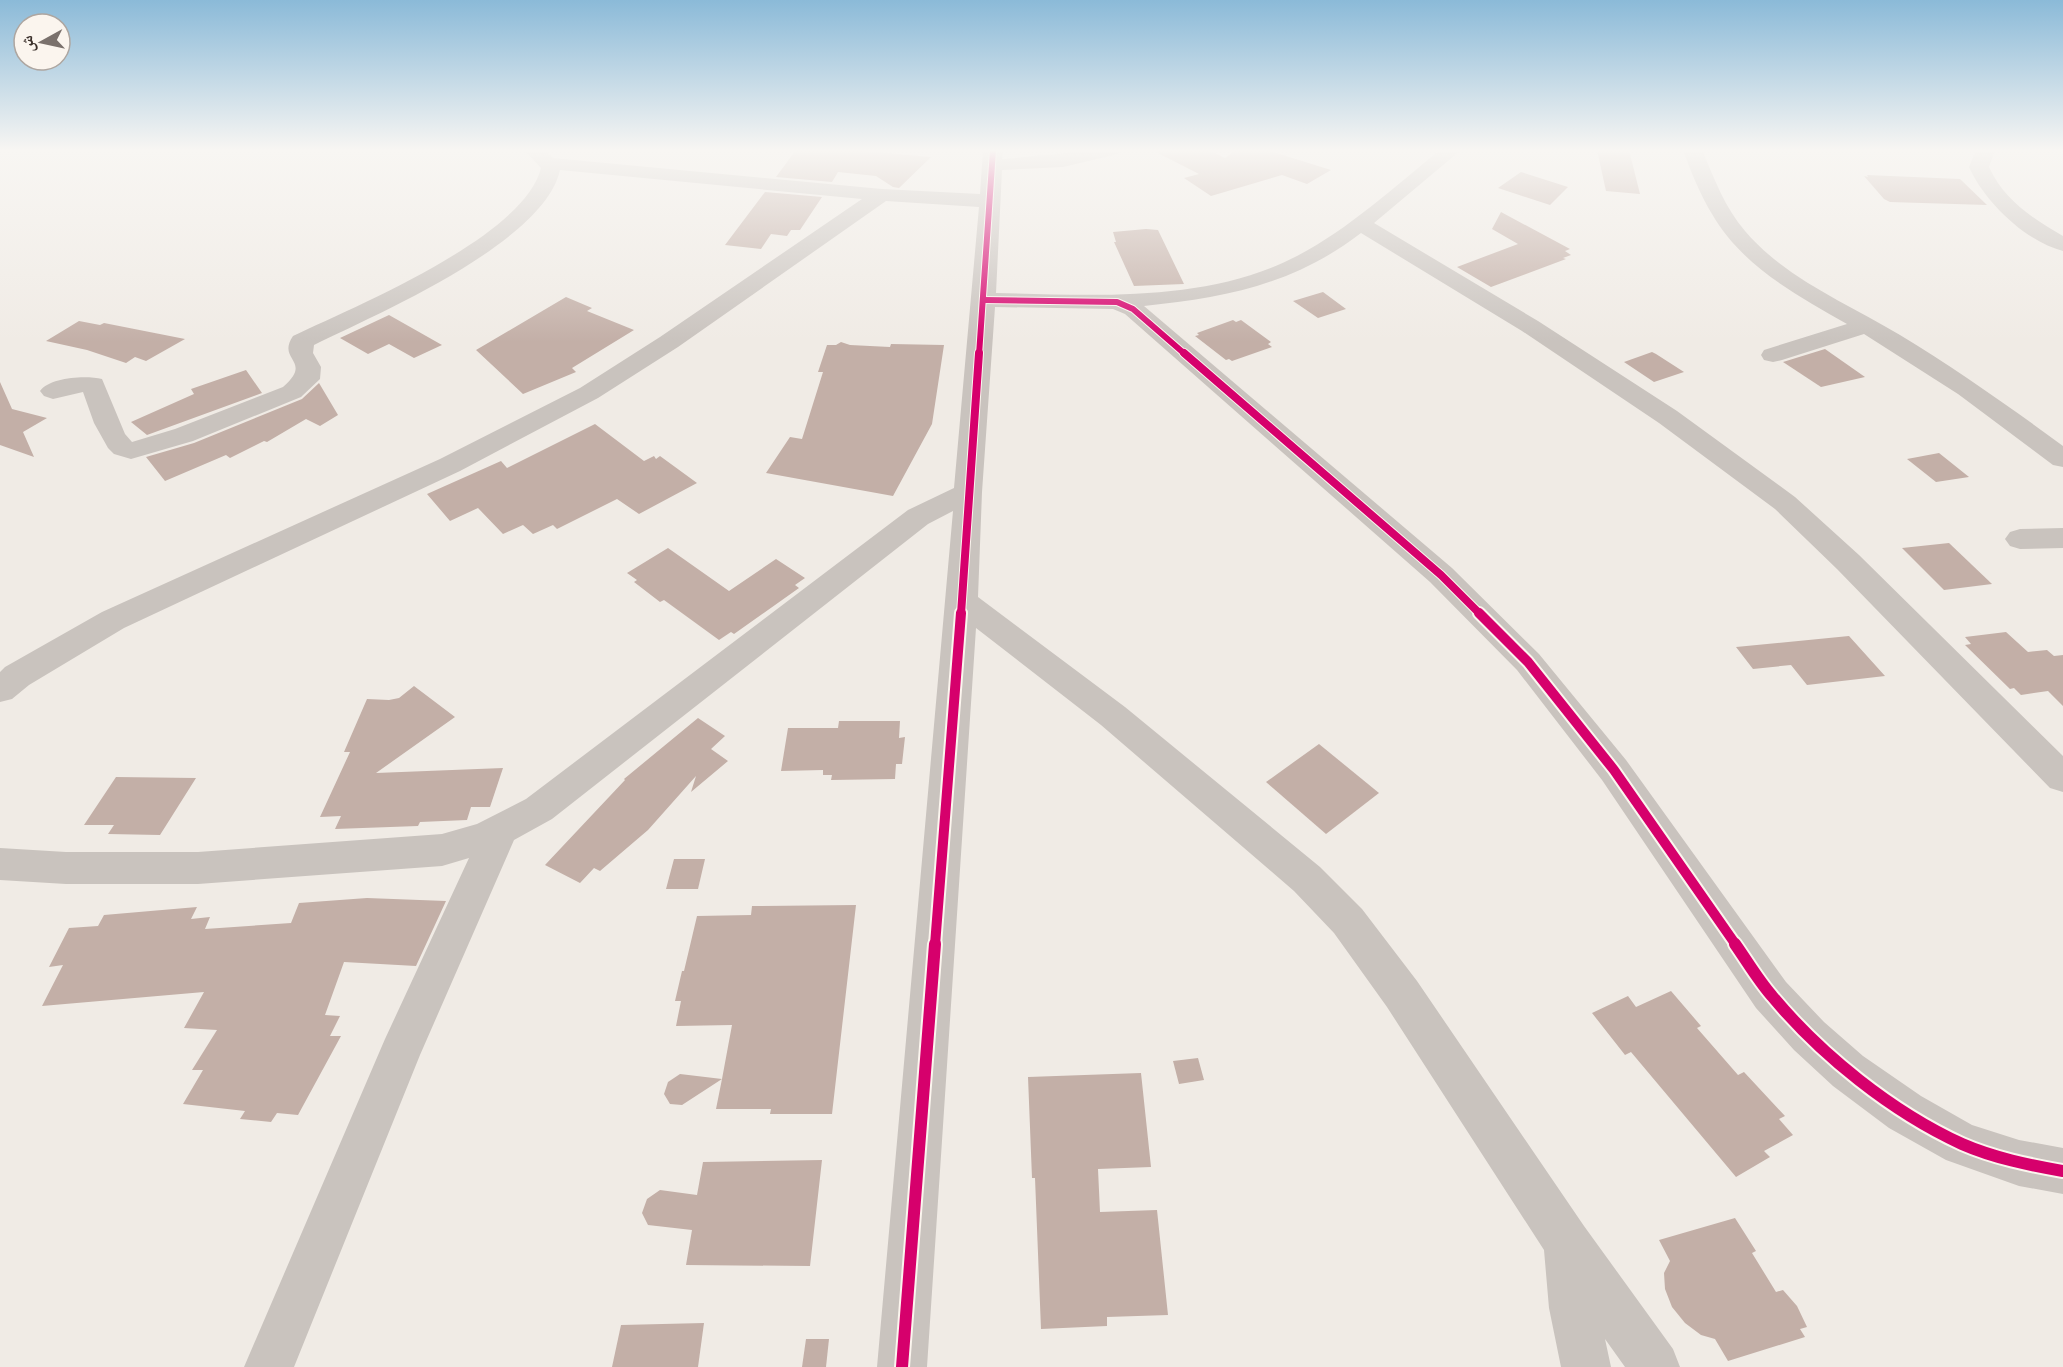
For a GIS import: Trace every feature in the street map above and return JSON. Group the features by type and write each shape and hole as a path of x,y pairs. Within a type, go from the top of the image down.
{"street":[{"path":"52,391 77,384 93,384 103,415 120,447 125,450 131,451 183,435 292,392 307,379 309,367 301,353 302,341 419,285 513,224 523,214"},
{"path":"0,690 17,676 113,620 450,465 589,393 659,348 855,214"},
{"path":"902,1367 963,602 968,492 989,214"},
{"path":"984,300 1118,302 1210,292 1261,281 1296,267 1326,250 1373,214"},
{"path":"1722,214 1738,236 1778,275 1867,325 2002,412 2063,459"},
{"path":"2017,214 2063,245"},
{"path":"1360,224 1540,332 1668,417 1785,503 1848,562 2063,778"},
{"path":"1118,302 1133,309 1441,575 1527,662 1614,770 1771,995 1809,1036 1848,1071 1905,1112 1962,1144 2019,1163 2063,1171"},
{"path":"1773,355 1867,325"},
{"path":"0,864 66,868 198,868 337,860 442,850 487,837 539,809 918,517 968,492"},
{"path":"2020,538 2063,538"},
{"path":"963,602 1140,738 1307,879 1348,921 1402,994 1567,1243 1655,1367"},
{"path":"269,1367 400,1053 500,831"},
{"path":"1567,1243 1574,1308 1586,1367"}],"building":[{"path":"749,214 811,214 800,230 791,230 787,236 771,234 761,249 725,245"},
{"path":"1500,214 1504,214 1570,249 1565,251 1571,255 1563,258 1566,259 1491,287 1457,267 1518,244 1492,229"},
{"path":"1158,230 1184,284 1134,286 1114,242 1116,242 1113,232"},
{"path":"1323,292 1346,309 1318,318 1293,301"},
{"path":"566,297 592,308 587,311 634,330 572,368 576,372 523,394 476,350"},
{"path":"389,315 442,345 414,358 389,344 368,354 340,338"},
{"path":"1233,320 1236,322 1241,320 1271,342 1268,344 1272,347 1232,361 1226,360 1195,336 1199,335 1197,333"},
{"path":"79,321 100,325 104,323 185,339 146,361 135,357 126,363 87,350 46,341"},
{"path":"841,342 850,345 890,347 891,344 944,345 932,424 893,496 766,473 790,437 802,439 823,372 818,372 827,345 836,345"},
{"path":"1825,349 1865,377 1821,387 1783,362"},
{"path":"1652,352 1684,372 1654,382 1624,362"},
{"path":"246,370 262,393 147,435 131,422 194,394 191,389"},
{"path":"0,382 12,409 47,418 23,432 34,457 0,445"},
{"path":"319,383 338,415 320,426 306,419 267,442 264,441 230,458 226,455 165,481 146,457 194,443 302,399"},
{"path":"595,424 644,461 660,456 697,483 639,514 617,499 557,529 553,525 533,534 523,525 503,534 478,508 450,521 427,494 501,461 507,468"},
{"path":"1939,453 1969,477 1936,482 1907,459"},
{"path":"1949,543 1992,584 1944,590 1902,548"},
{"path":"668,548 729,591 776,559 805,578 795,585 799,588 734,634 731,632 719,640 664,600 660,602 634,582 637,580 627,573"},
{"path":"2006,632 2028,652 2047,650 2054,656 2063,655 2063,706 2048,691 2021,695 2014,688 2010,689 1965,645 1971,644 1965,637"},
{"path":"1849,636 1885,676 1807,685 1791,665 1753,669 1736,647"},
{"path":"414,686 455,717 376,773 503,768 490,807 471,807 467,820 420,822 418,826 335,829 341,816 320,817 350,752 344,752 367,699 399,698"},
{"path":"698,718 725,736 711,749 728,761 691,792 696,776 648,830 600,871 594,868 580,883 545,865 624,779"},
{"path":"839,721 900,721 899,738 905,737 902,764 896,764 895,779 831,780 832,775 823,775 823,770 781,771 788,728 838,728"},
{"path":"1319,744 1379,793 1326,834 1266,782"},
{"path":"116,777 196,778 160,835 108,834 114,825 84,825"},
{"path":"674,859 705,859 698,889 666,889"},
{"path":"367,898 446,901 416,966 344,962 325,1015 340,1016 330,1036 341,1036 298,1115 277,1113 271,1122 240,1119 245,1111 183,1104 203,1070 192,1070 217,1030 184,1028 204,992 42,1006 63,965 49,967 69,928 98,926 104,915 197,907 191,919 210,917 205,929 291,923 299,903"},
{"path":"856,905 832,1114 770,1114 771,1109 716,1109 732,1025 676,1026 681,1001 675,1001 697,916 751,915 752,906"},
{"path":"1671,991 1701,1026 1697,1028 1738,1075 1744,1072 1785,1116 1779,1119 1793,1135 1764,1151 1770,1157 1736,1177 1631,1052 1625,1055 1592,1013 1628,996 1636,1007"},
{"path":"1198,1058 1204,1080 1179,1084 1173,1061"},
{"path":"1141,1073 1151,1167 1098,1169 1100,1212 1157,1210 1168,1315 1107,1317 1107,1326 1041,1329 1028,1077"},
{"path":"680,1074 722,1079 682,1105 670,1104 664,1094 668,1082"},
{"path":"822,1160 810,1266 686,1265 692,1230 648,1225 642,1213 647,1199 660,1190 697,1195 703,1162"},
{"path":"1735,1218 1756,1251 1752,1253 1776,1292 1783,1290 1797,1306 1807,1327 1800,1329 1805,1337 1728,1361 1715,1339 1701,1335 1685,1323 1672,1307 1665,1289 1664,1273 1670,1261 1659,1240"},
{"path":"704,1323 698,1367 612,1367 621,1325"},
{"path":"806,1339 829,1339 826,1367 802,1367"}],"cycle path":[{"path":"902,1367 967,537 968,492 989,214"},
{"path":"984,300 1117,302 1133,309 1441,575 1528,662 1614,770 1771,995 1809,1036 1848,1071 1905,1112 1962,1144 2019,1163 2063,1171"}]}
